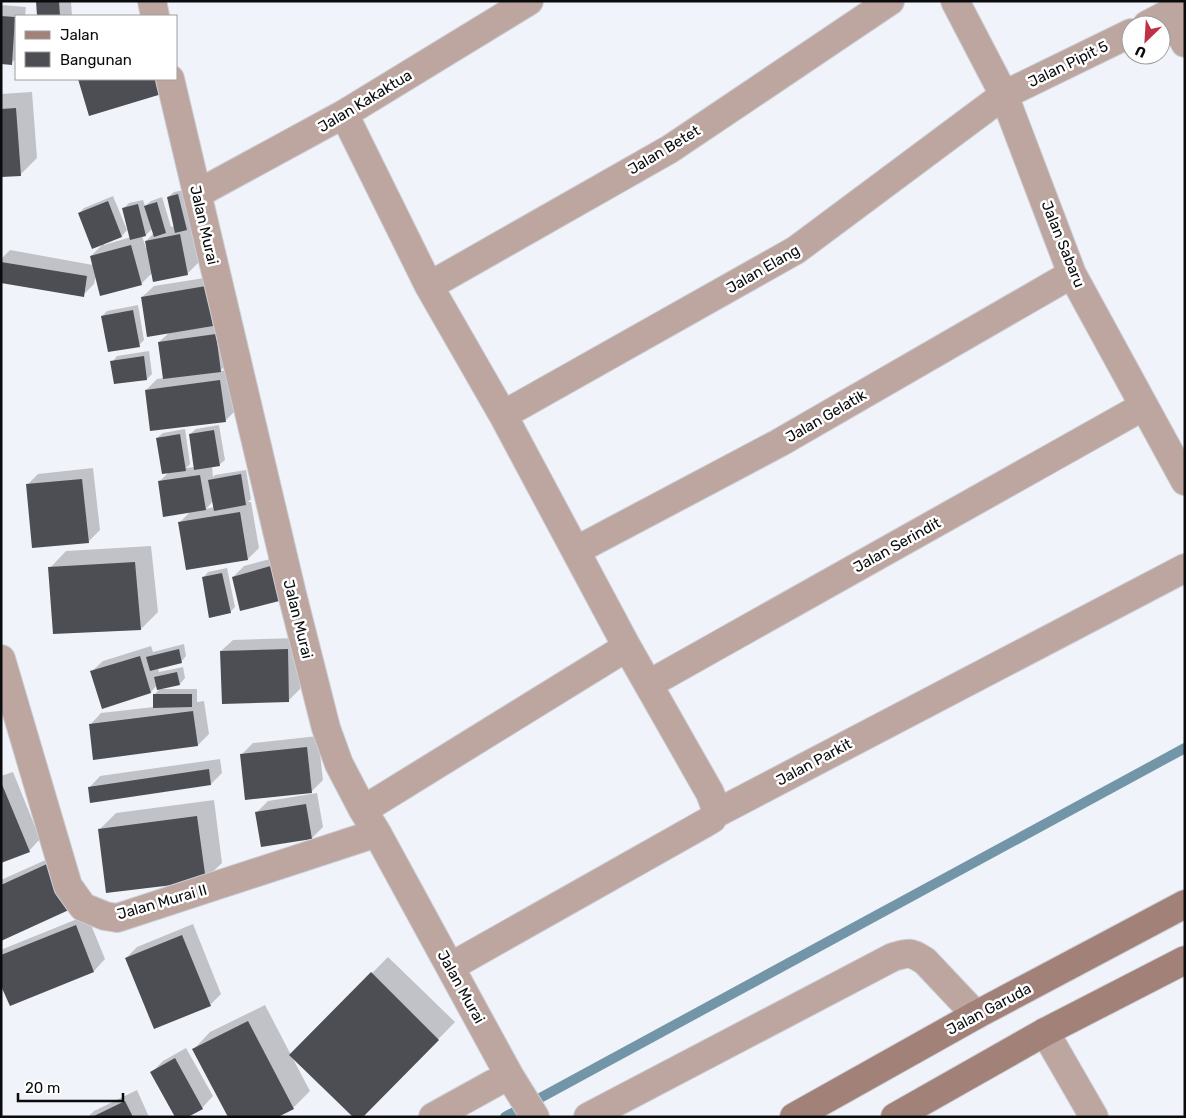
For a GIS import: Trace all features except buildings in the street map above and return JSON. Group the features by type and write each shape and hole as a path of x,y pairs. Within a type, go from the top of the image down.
{"main road":[{"name":"Jalan Garuda","path":"794,1117 976,1016 1185,904"},
{"path":"895,1117 1045,1032 1185,960"}],"street":[{"path":"152,1 156,15"},
{"name":"Jalan Kakaktua","path":"197,194 344,114 529,1"},
{"name":"Jalan Betet","path":"429,286 670,149 890,1"},
{"name":"Jalan Sabaru","path":"954,1 1004,95 1072,274 1185,481"},
{"path":"1171,21 1185,43"},
{"name":"Jalan Pipit 5","path":"1004,95 1121,38"},
{"name":"Jalan Murai","path":"170,80 292,594 326,728 340,764 363,810 509,1075 535,1117"},
{"name":"Jalan Elang","path":"503,415 796,250 1004,95"},
{"path":"344,114 429,286 503,415 628,647 710,793 716,809 715,814"},
{"name":"Jalan Gelatik","path":"576,550 779,443 1072,274"},
{"name":"Jalan Serindit","path":"649,684 1144,406"},
{"name":"Jalan Parkit","path":"450,968 707,822 715,814 1185,568"},
{"path":"363,810 628,647"},
{"name":"Jalan Murai II","path":"1,659 68,886 83,907 105,916 117,918 376,833"},
{"path":"588,1117 892,957 906,953 915,954 925,961 976,1016"},
{"path":"1045,1032 1094,1117"},
{"path":"433,1117 509,1075"}],"waterway":[{"path":"505,1117 1185,748"}]}
